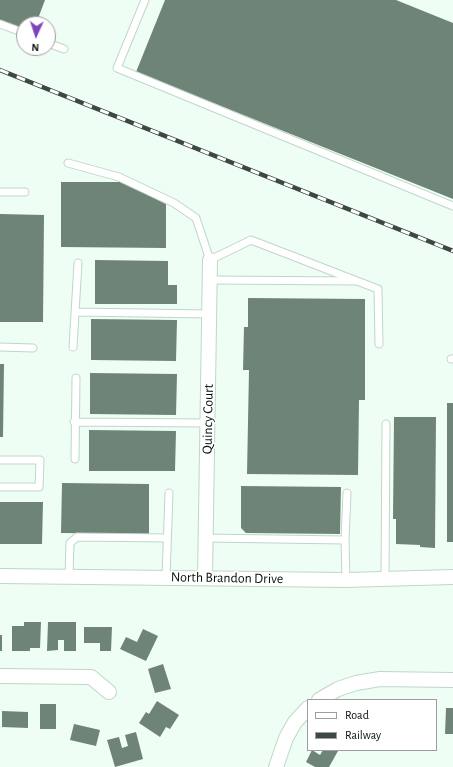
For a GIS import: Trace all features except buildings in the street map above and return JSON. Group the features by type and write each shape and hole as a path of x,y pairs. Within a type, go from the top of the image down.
{"street":[{"name":"Quincy Court","path":"205,578 211,280 210,260"},
{"name":"North Brandon Drive","path":"0,576 346,580 453,577"},
{"path":"0,676 91,677 109,692"},
{"path":"321,699 338,689 356,683 380,680 453,680"},
{"path":"276,767 286,738 295,722 307,709"}],"lane":[{"path":"145,0 117,68 453,206"},
{"path":"0,24 16,30"},
{"path":"56,46 64,49"},
{"path":"68,162 119,178 174,203 196,218 210,260 251,240 378,289 379,344"},
{"path":"0,192 25,192"},
{"path":"73,347 78,263"},
{"path":"211,280 357,281"},
{"path":"76,312 210,314"},
{"path":"0,347 33,348"},
{"path":"75,460 74,422 76,378"},
{"path":"74,422 208,423"},
{"path":"385,579 386,424"},
{"path":"0,460 40,460 40,487 0,487"},
{"path":"166,577 169,493"},
{"path":"346,580 345,540 348,493"},
{"path":"69,576 70,542 77,537 167,538"},
{"path":"205,538 345,540"}],"railway":[{"path":"0,70 453,251"}]}
